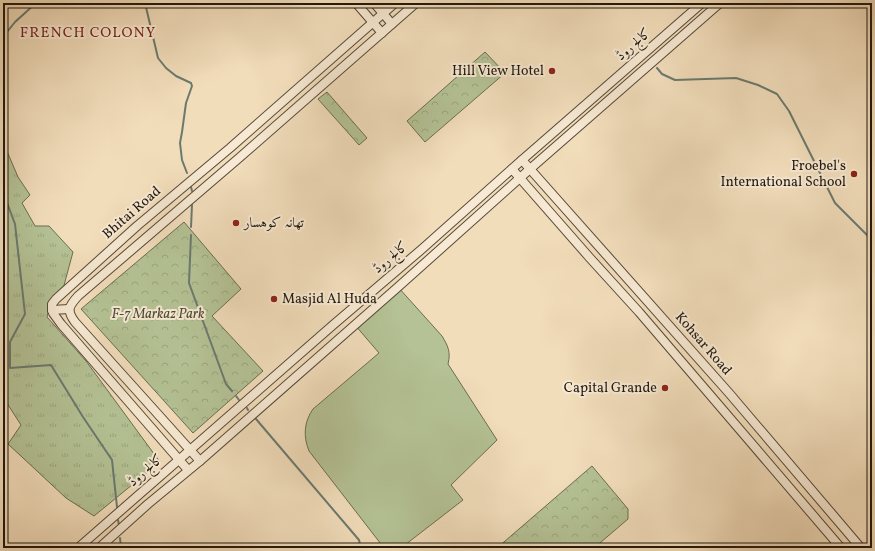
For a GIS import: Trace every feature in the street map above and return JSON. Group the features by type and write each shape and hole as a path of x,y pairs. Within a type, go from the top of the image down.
{"street":[{"path":"356,3 382,33"},
{"path":"374,3 392,24"},
{"name":"Bhitai Road","path":"52,310 52,304 74,282 396,3"},
{"name":"Bhitai Road","path":"69,310 70,305 78,296 416,3"},
{"name":"کالج روڈ","path":"78,548 702,3"},
{"name":"کالج روڈ","path":"99,548 200,461 720,3"},
{"path":"230,148 239,158"},
{"name":"Kohsar Road","path":"522,160 724,387 861,548"},
{"name":"Kohsar Road","path":"512,169 639,312 841,548"},
{"path":"188,470 61,324 52,310 69,310 75,322 200,461"}],"green space":[{"path":"485,52 505,73 425,142 407,121"},
{"path":"327,92 367,138 359,145 318,99"},
{"path":"3,142 18,177 30,195 22,203 35,226 49,226 73,252 63,289 50,303 47,317 86,361 160,462 94,516 66,498 8,444 21,425 3,397"},
{"name":"F-7 Markaz Park","path":"184,222 241,289 212,316 263,371 193,433 81,309"},
{"path":"398,287 442,336 448,349 448,364 497,440 451,485 463,500 401,548 384,548 309,451 305,429 313,409 379,353 355,325"},
{"path":"592,466 628,509 628,519 594,548 497,548"}],"waterway":[{"path":"3,37 15,22 36,3"},
{"path":"145,3 158,58 166,68 176,76 191,83 192,86 186,103 180,143 182,160 187,173"},
{"path":"657,68 662,74 675,80 736,78 758,85 777,94 789,111 835,203 872,240"},
{"path":"191,187 192,191"},
{"path":"3,192 15,224 25,314 10,342 10,368 51,365 112,460 117,507"},
{"path":"191,227 192,205"},
{"path":"191,235 189,283 226,384 232,391"},
{"path":"236,396 239,400"},
{"path":"256,419 359,540 361,548"},
{"path":"118,520 119,525"},
{"path":"120,538 121,548"}],"place":[{"name":"Hill View Hotel","path":"552,71"},
{"name":"Froebel's International School","path":"854,174"},
{"name":"تھانہ کوہسار","path":"236,223"},
{"name":"Masjid Al Huda","path":"274,299"},
{"name":"Capital Grande","path":"665,388"}],"district":[{"name":"FRENCH COLONY","path":"88,33"}]}
